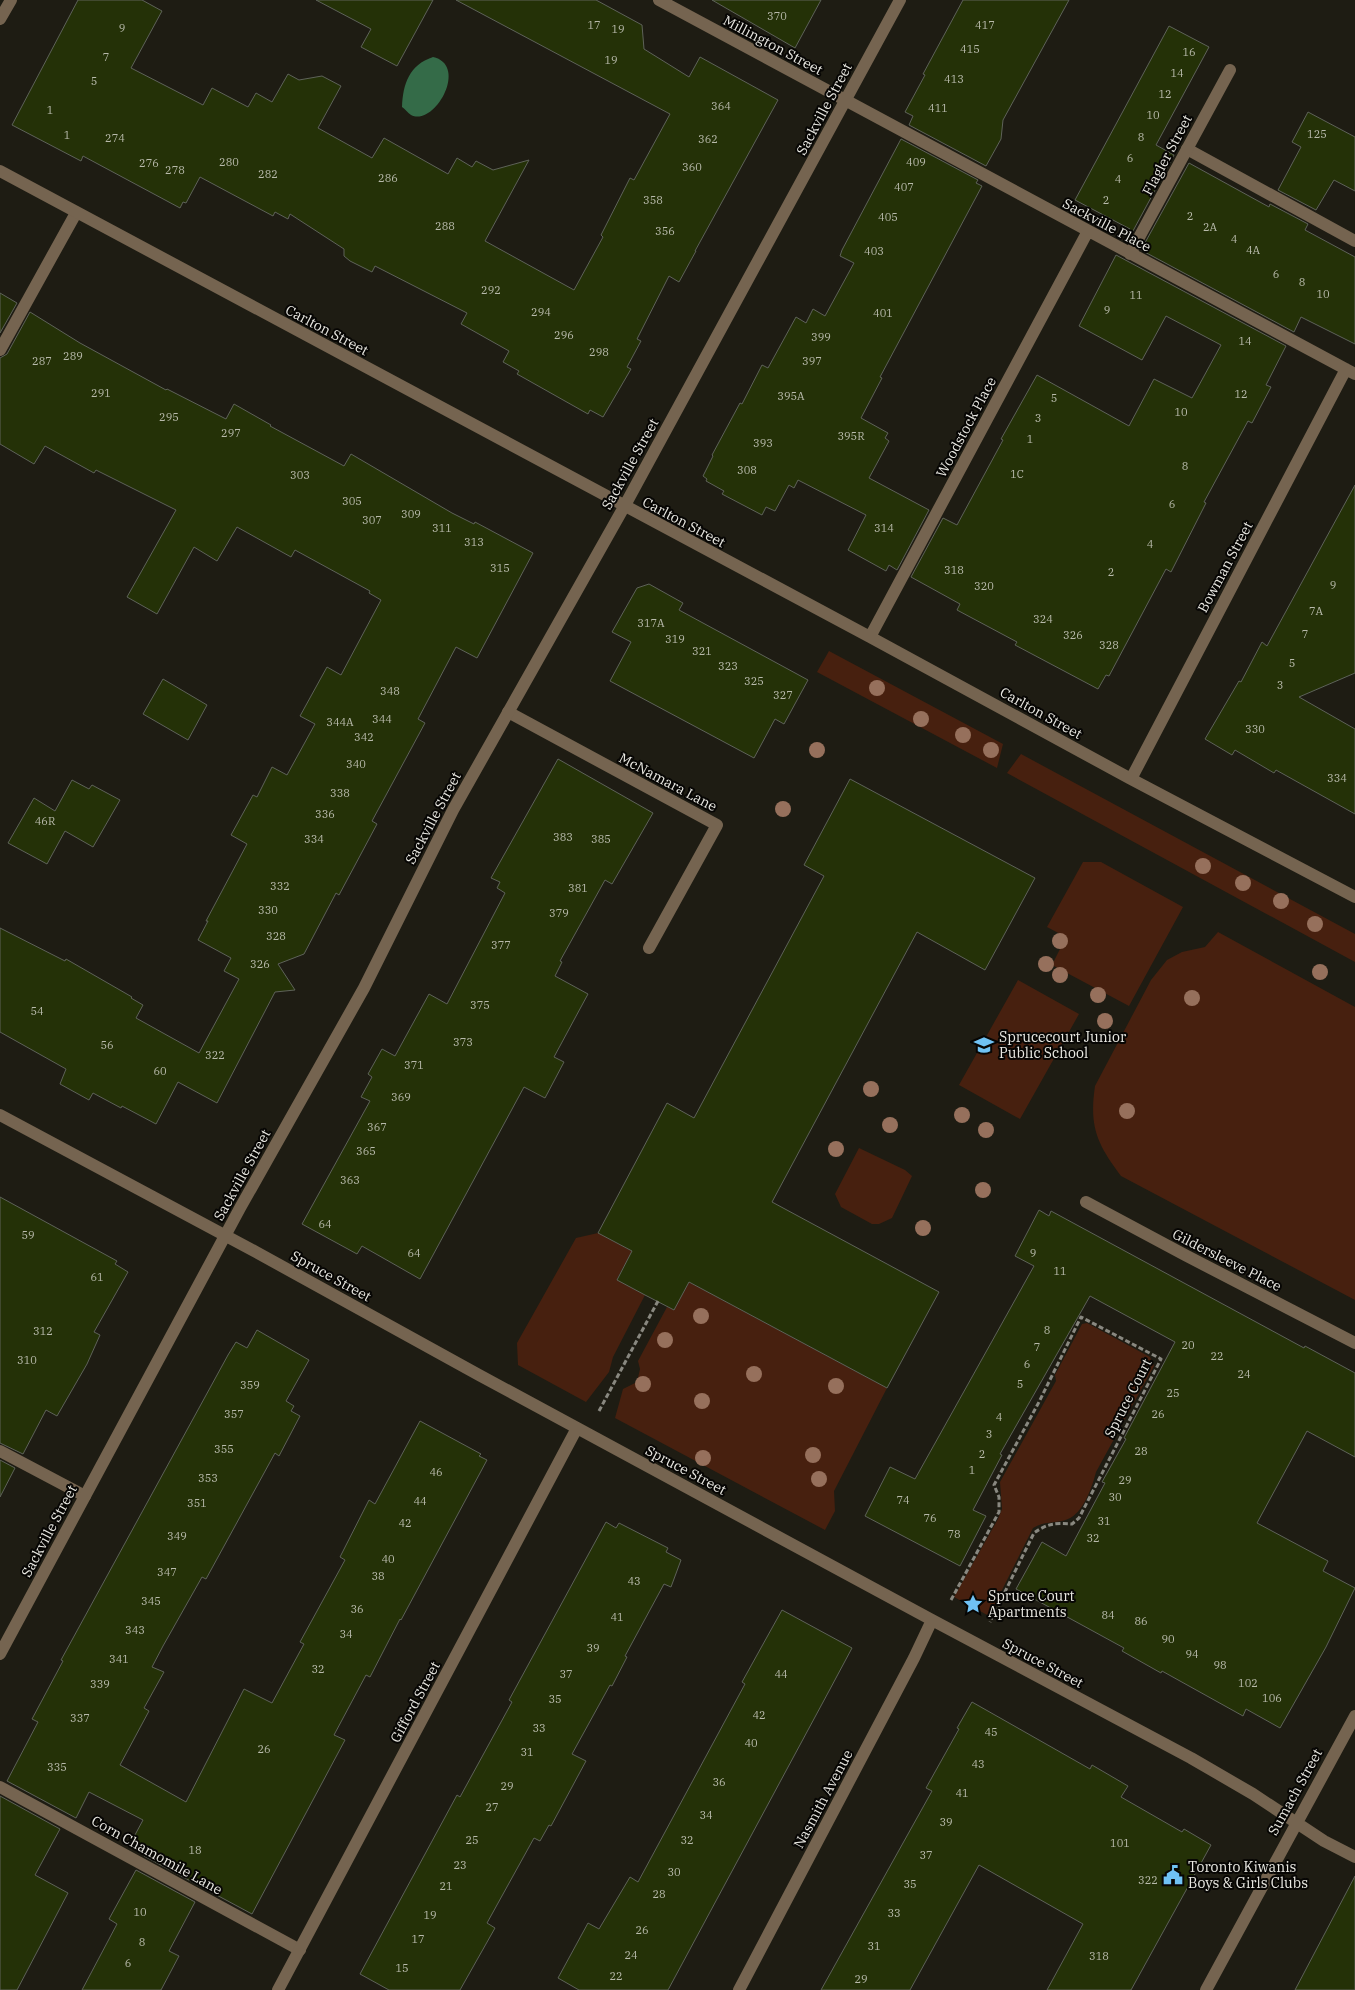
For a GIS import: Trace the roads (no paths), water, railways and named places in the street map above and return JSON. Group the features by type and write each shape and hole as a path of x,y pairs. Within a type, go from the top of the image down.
{"street":[{"path":"0,19 11,0"},
{"name":"Millington Street","path":"659,0 846,101"},
{"name":"Sackville Street","path":"0,1654 226,1235 364,988 453,810 624,507 900,0"},
{"name":"Flagler Street","path":"1130,254 1230,70"},
{"name":"Sackville Place","path":"846,101 1351,372"},
{"path":"1187,149 1355,240"},
{"name":"Carlton Street","path":"0,171 1131,779 1355,897"},
{"path":"0,350 76,213"},
{"name":"Woodstock Place","path":"870,637 1088,231"},
{"name":"Bowman Street","path":"1131,779 1351,372"},
{"name":"McNamara Lane","path":"508,712 717,825 649,948"},
{"name":"Spruce Street","path":"0,1115 226,1235 577,1428 1190,1758 1253,1794 1324,1841 1355,1857"},
{"name":"Gildersleeve Place","path":"1086,1202 1355,1343"},
{"name":"Gifford Street","path":"278,1990 577,1428"},
{"path":"0,1451 85,1496"},
{"name":"Nasmith Avenue","path":"739,1990 914,1658 932,1620"},
{"name":"Sumach Street","path":"1206,1990 1355,1716"},
{"name":"Corn Chamomile Lane","path":"0,1787 300,1950"}],"place":[{"name":"Sprucecourt Junior Public School","path":"984,1045"},
{"name":"Spruce Court Apartments","path":"973,1604"},
{"name":"Toronto Kiwanis Boys & Girls Clubs","path":"1173,1875"}]}
